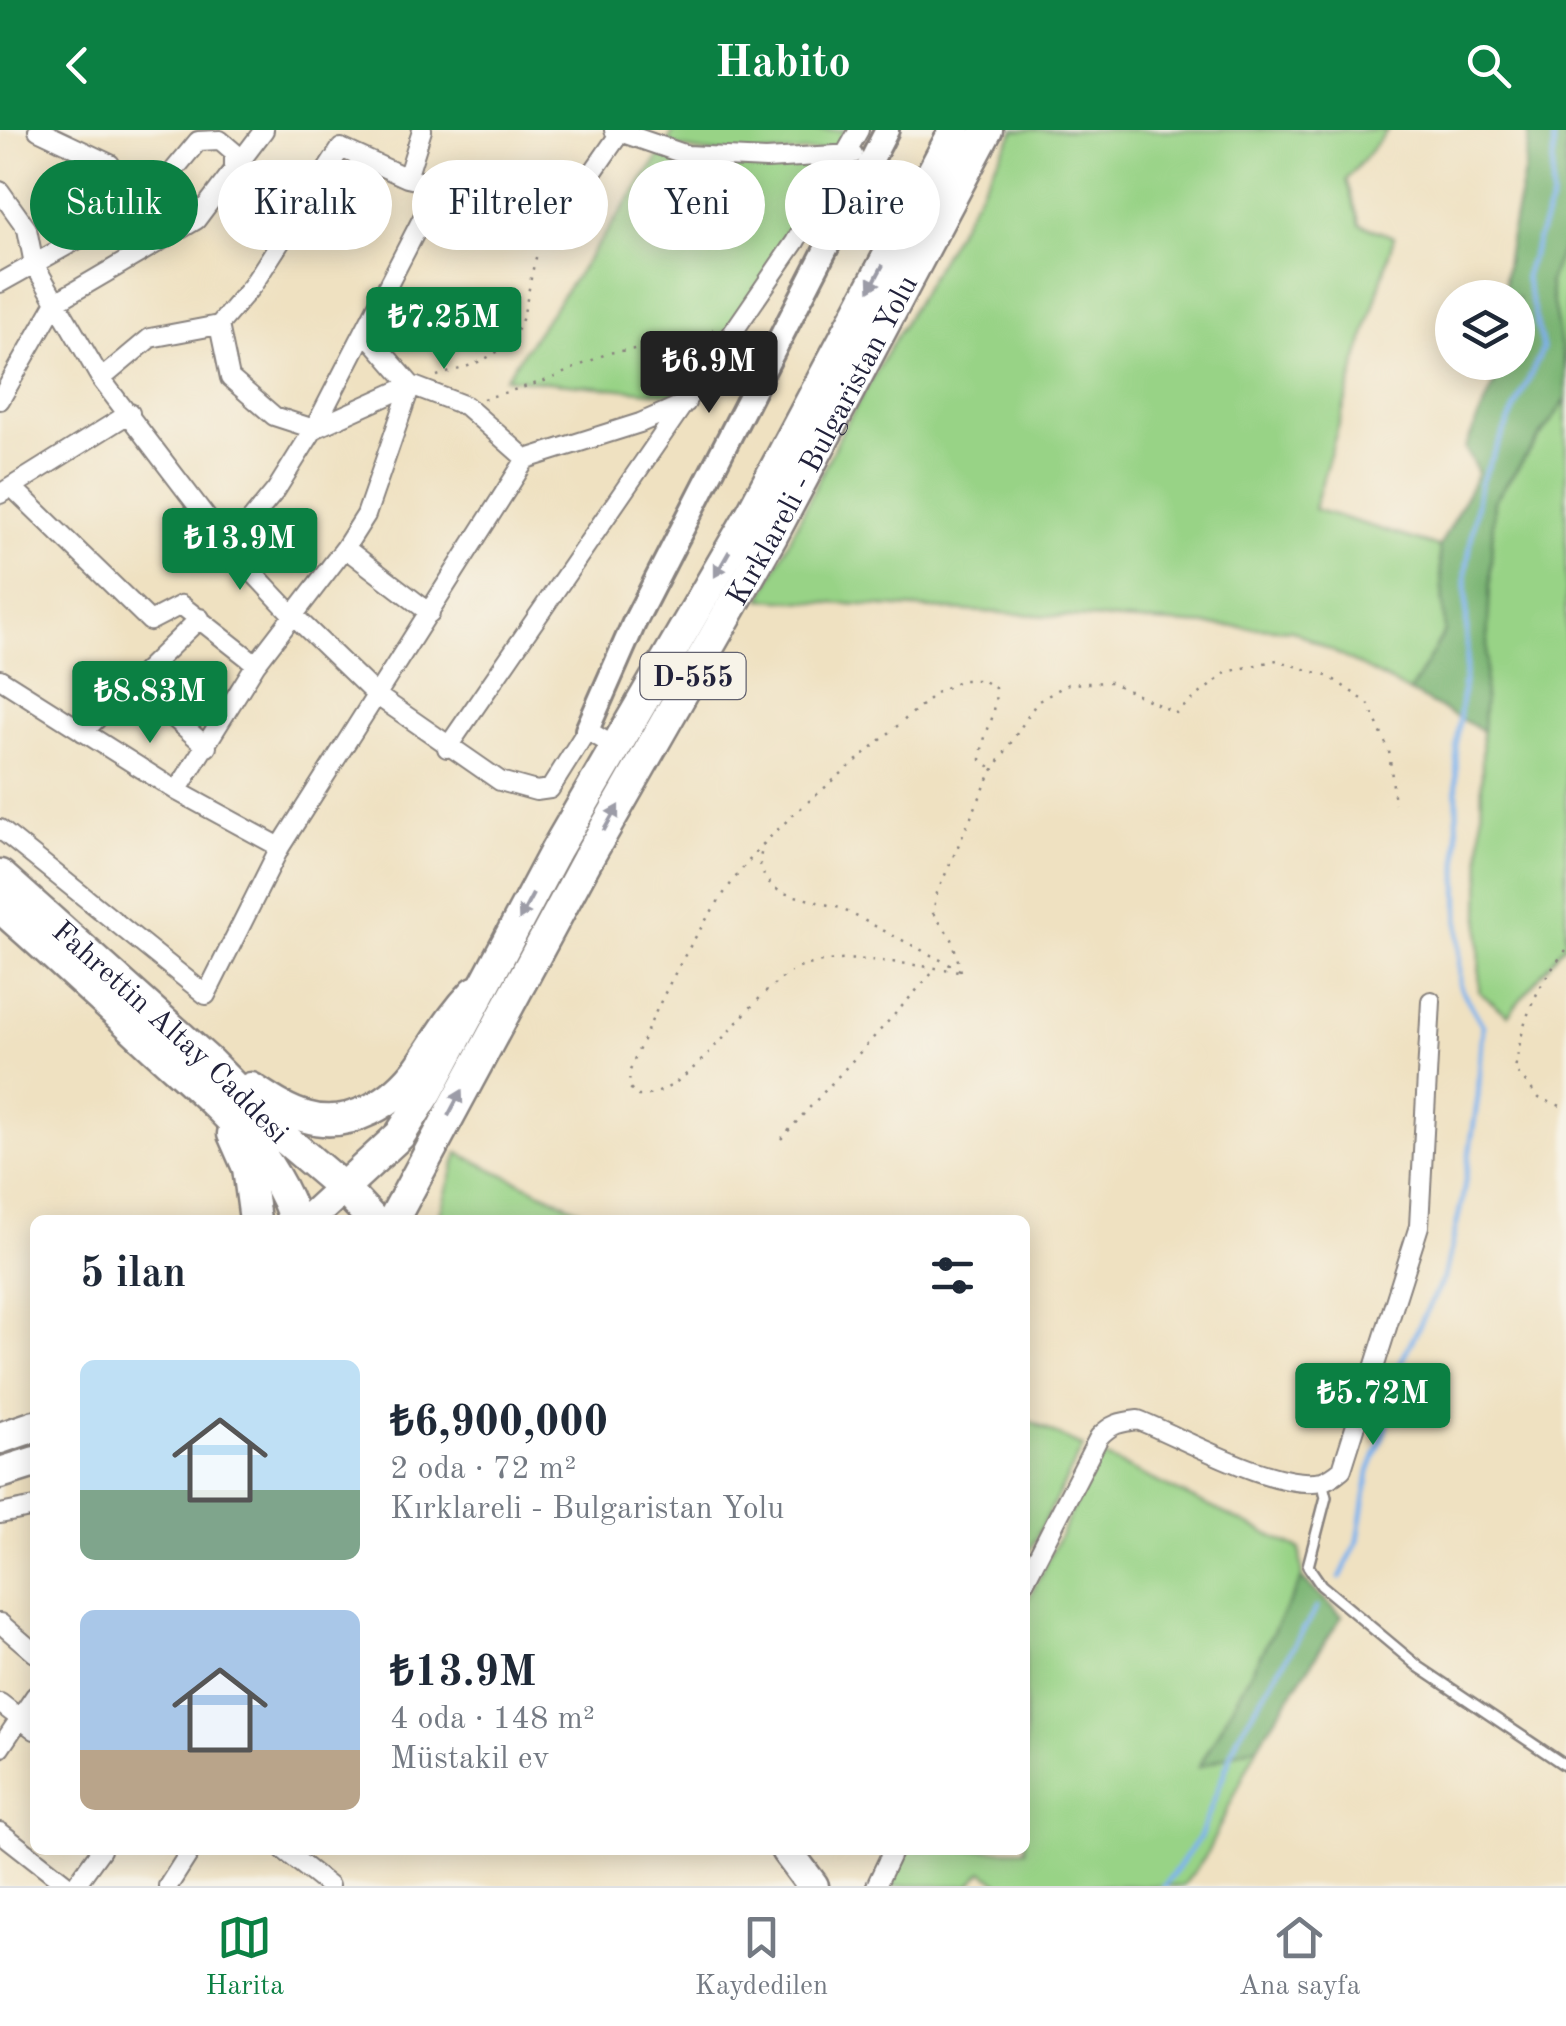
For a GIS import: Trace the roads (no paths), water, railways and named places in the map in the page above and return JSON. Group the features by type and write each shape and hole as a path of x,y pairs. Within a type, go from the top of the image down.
{"main road":[{"name":"Kırklareli - Bulgaristan Yolu","path":"343,1188 400,1135 428,1092 556,850 750,514 955,130"},
{"name":"Kırklareli - Bulgaristan Yolu","path":"397,1215 587,860 772,536 988,130"},
{"name":"Fahrettin Altay Caddesi","path":"0,875 201,1071 265,1157 293,1215"},
{"name":"Fahrettin Altay Caddesi","path":"0,908 283,1137 368,1215"},
{"path":"201,1071 301,1116 336,1120 357,1116 401,1088 452,1016 487,980"},
{"path":"201,1071 242,1152 254,1215"},
{"path":"421,1215 434,1142"},
{"name":"D-555","path":"313,1215 343,1188"},
{"path":"0,1438 30,1428"},
{"path":"0,1472 30,1463"},
{"path":"790,1855 813,1886"},
{"path":"816,1855 838,1886"}],"street":[{"path":"38,130 102,160"},
{"path":"242,160 264,130"},
{"path":"408,178 422,133 441,130"},
{"path":"0,191 27,229 34,264 102,379 228,546 376,695 500,782 536,791 550,789 588,730 634,622 859,156 858,130"},
{"path":"448,748 795,242 859,156 887,130"},
{"path":"599,160 618,131 687,155 766,160 859,156"},
{"path":"0,283 150,199 200,136 220,140 234,152 234,160"},
{"path":"102,379 150,338 219,325 252,286 341,148 412,179"},
{"path":"0,400 56,302 196,220 218,191"},
{"path":"228,546 276,490 314,429 412,239"},
{"path":"219,325 230,378 274,416 314,429 411,385"},
{"path":"364,332 411,385 463,405 526,459"},
{"path":"177,791 256,664 366,515 411,385"},
{"path":"0,830 206,995 280,847 526,459 640,423 686,402"},
{"path":"130,413 7,491 150,622 181,605 256,664"},
{"path":"345,548 430,613"},
{"path":"84,732 200,618"},
{"path":"0,679 177,791 280,847"},
{"path":"134,682 206,747"},
{"path":"588,730 616,748"},
{"path":"1030,1571 1099,1437 1110,1426 1122,1422 1138,1420 1261,1471 1322,1481 1342,1469 1419,1226 1431,1000"},
{"path":"0,1514 30,1508"},
{"path":"0,1622 30,1649"},
{"path":"0,1703 28,1724 0,1748"},
{"path":"0,1832 30,1854"},
{"path":"31,1855 72,1886 96,1855"},
{"path":"168,1886 188,1855"},
{"path":"290,1855 329,1886"},
{"path":"876,1886 891,1855"}],"lane":[{"path":"1322,1481 1326,1497 1308,1566 1321,1585 1419,1668 1566,1766"}],"waterway":[{"path":"1340,1578 1358,1540 1369,1472 1395,1404 1399,1366 1445,1275 1462,1201 1478,1097 1483,1026 1460,986 1456,746 1467,656 1466,572 1480,484 1543,348 1525,276 1552,199 1554,130"},
{"path":"1164,1886 1200,1837 1238,1736 1317,1608"}]}
